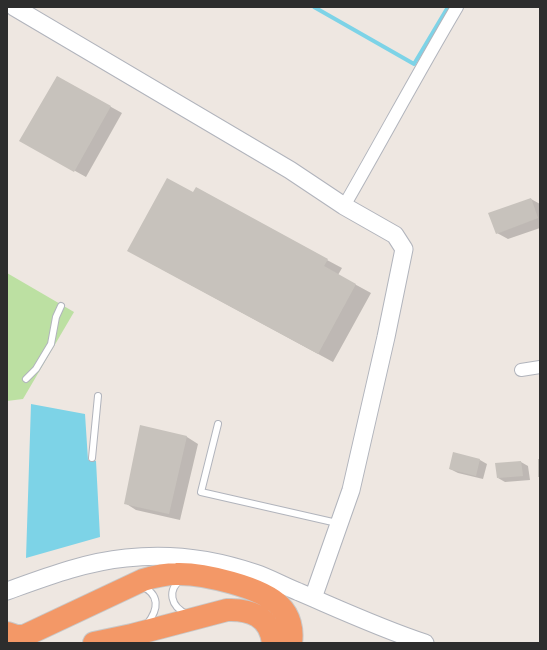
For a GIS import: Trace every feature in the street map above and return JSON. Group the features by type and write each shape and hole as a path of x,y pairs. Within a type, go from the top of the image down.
{"highway":[{"path":"7,633 16,636 32,634 132,585 152,577 174,574 195,575 225,582 252,590 270,598 279,605 290,621 291,643"},
{"path":"94,643 132,635 200,616 227,610 239,610 258,616 265,622 270,630 273,643"}],"street":[{"path":"14,7 290,170 344,206 394,235 404,249 386,337 354,477 340,524 313,598"},
{"path":"344,206 386,134 422,66 457,7"},
{"path":"521,370 540,367"},
{"path":"7,591 95,562 158,556 190,558 223,564 254,573 391,632 425,643"}],"lane":[{"path":"26,379 36,369 51,344 56,317 61,306"},
{"path":"92,458 98,396"},
{"path":"218,424 201,492 340,524"},
{"path":"195,575 184,578 178,582 172,595 176,608 190,615 200,616"},
{"path":"132,585 141,586 147,589 155,599 156,605 148,624 132,635"}],"green space":[{"path":"7,273 74,312 23,399 7,401"}],"water":[{"path":"31,404 85,414 88,460 96,461 100,537 26,558"}],"building":[{"path":"57,76 111,106 74,172 19,141"},
{"path":"167,178 193,192 196,187 328,259 324,266 356,284 318,354 127,251"},
{"path":"531,198 538,218 496,234 488,213"},
{"path":"140,425 187,436 169,514 124,504"},
{"path":"453,452 480,459 476,476 449,469"},
{"path":"538,459 540,459 540,477 538,477"},
{"path":"521,461 523,476 497,478 495,463"}],"waterway":[{"path":"314,7 414,64 448,7"}]}
